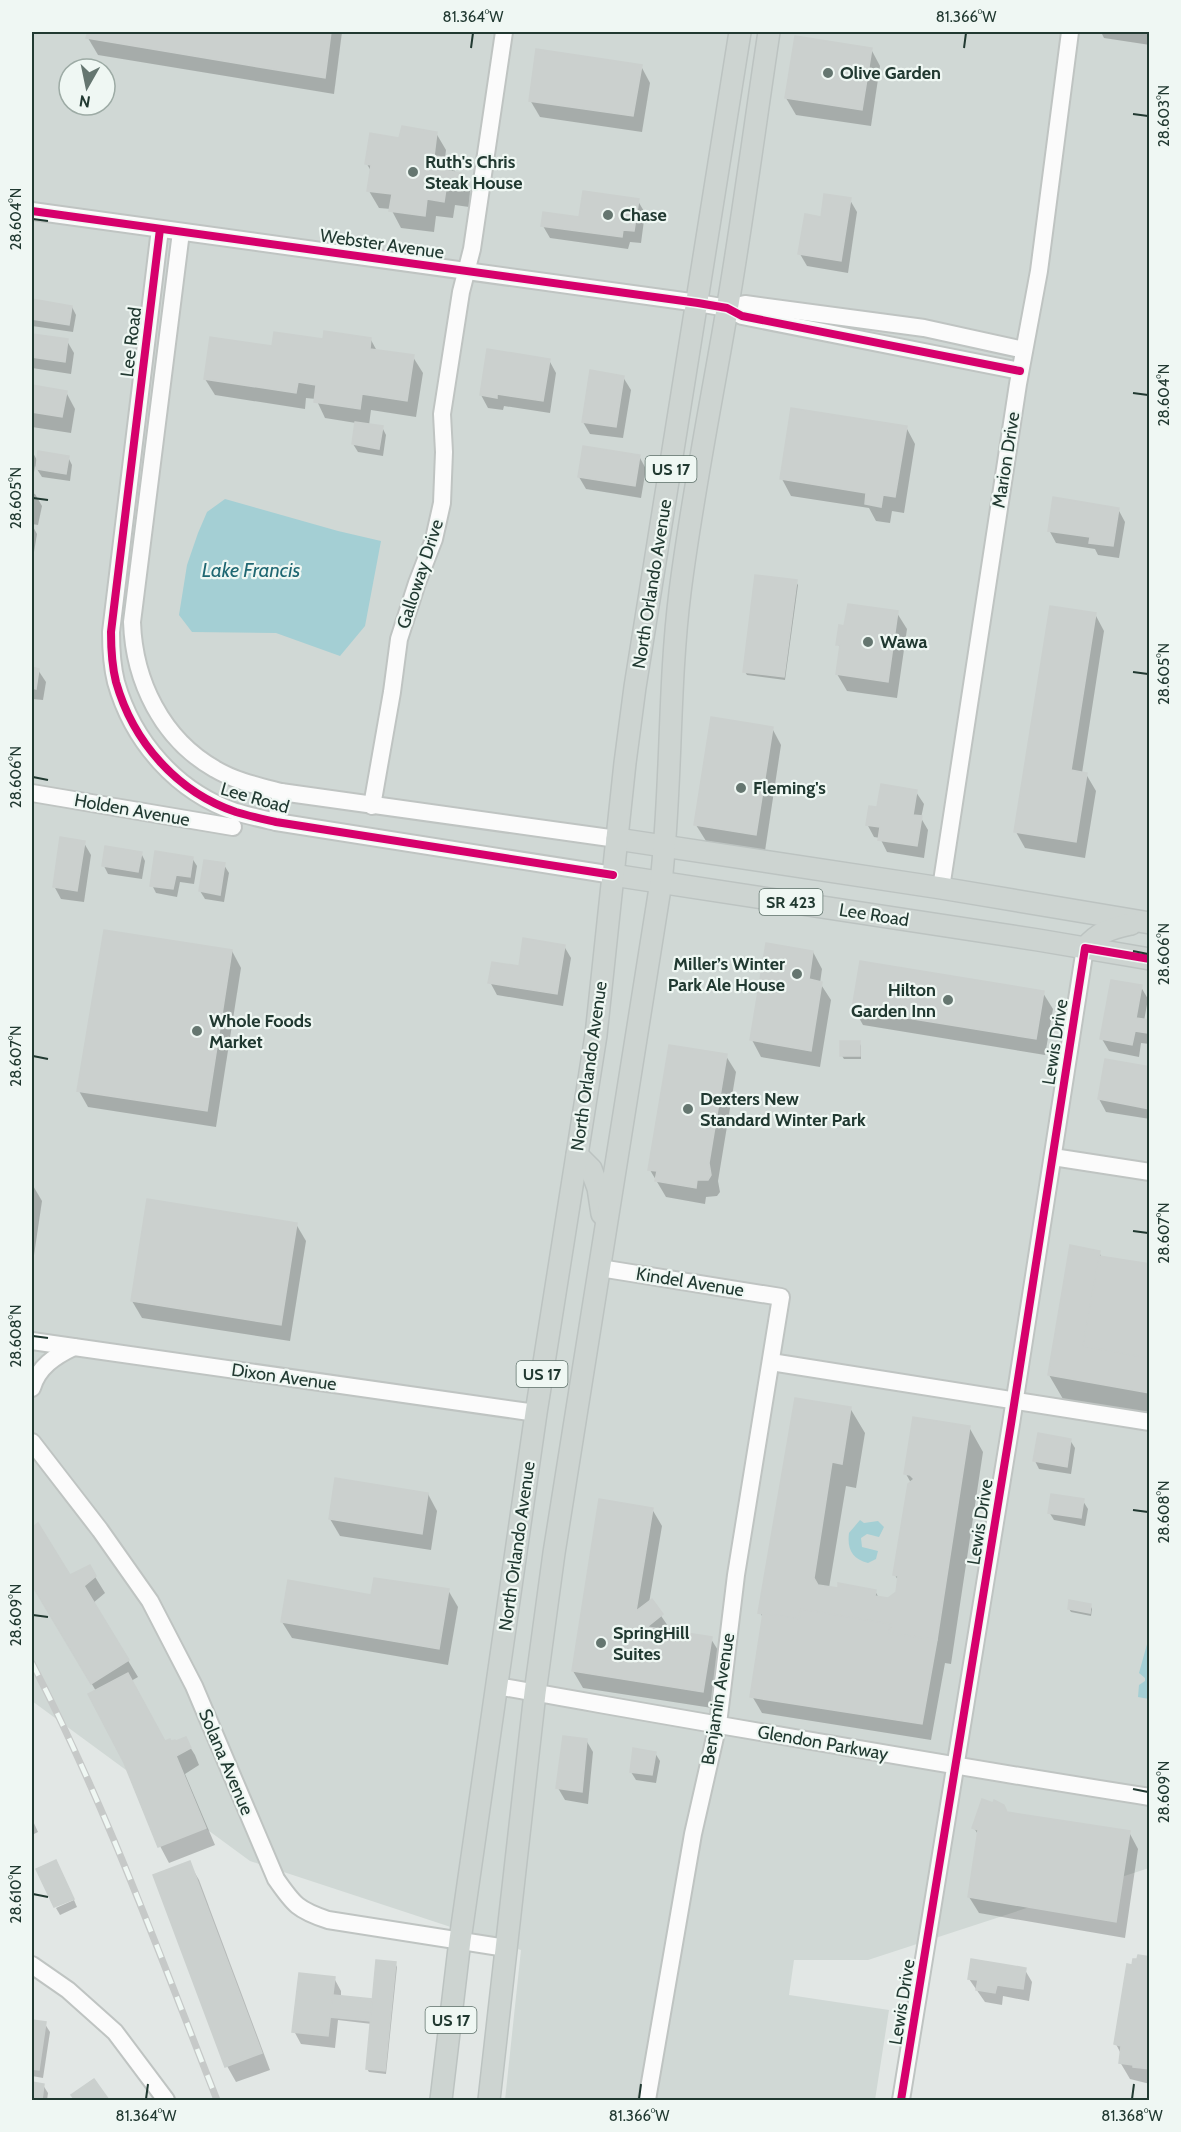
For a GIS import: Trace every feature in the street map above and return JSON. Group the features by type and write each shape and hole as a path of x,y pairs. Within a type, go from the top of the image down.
{"main road":[{"name":"North Orlando Avenue","path":"441,2100 460,1940 536,1413 596,1035 635,687 740,32"},
{"name":"North Orlando Avenue","path":"489,2100 535,1693 554,1553 661,882 665,846 675,636 680,591 697,474 728,308 770,32"},
{"name":"Lee Road","path":"617,839 942,888 1145,922"},
{"name":"Lee Road","path":"613,875 1085,948 1149,960"},
{"path":"1085,948 1095,936 1106,930 1145,922"},
{"path":"577,1155 591,1170 598,1188 605,1233"}],"street":[{"name":"Galloway Drive","path":"372,806 399,639 434,539 442,502 444,452 442,414 461,292 474,237 504,32"},
{"name":"Marion Drive","path":"942,888 1020,371 1039,271 1070,32"},
{"name":"Webster Avenue","path":"32,211 728,308"},
{"name":"Lee Road","path":"160,229 111,632 116,682 141,739 180,782 210,801 236,812 276,822 613,875"},
{"name":"Lee Road","path":"181,232 132,622 133,647 141,676 151,702 168,729 188,751 214,769 240,781 281,792 617,839"},
{"path":"728,308 745,304 924,328 1024,350"},
{"path":"728,308 742,316 1020,371"},
{"path":"921,352 924,328"},
{"path":"125,510 145,512"},
{"path":"276,822 281,792"},
{"name":"Holden Avenue","path":"32,793 233,827"},
{"name":"Lewis Drive","path":"901,2100 1015,1400 1085,948"},
{"path":"1053,1157 1149,1172"},
{"name":"Kindel Avenue","path":"600,1268 781,1297"},
{"name":"Benjamin Avenue","path":"647,2100 693,1834 718,1724 736,1575 781,1297"},
{"name":"Dixon Avenue","path":"32,1341 536,1413"},
{"path":"32,1388 41,1370 56,1356 75,1347"},
{"path":"771,1362 1149,1422"},
{"name":"Solana Avenue","path":"32,1442 100,1530 150,1601 194,1686 276,1879 289,1898 304,1912 328,1920 506,1948"},
{"name":"Glendon Parkway","path":"497,1686 956,1767 1149,1797"},
{"path":"32,1965 68,1990 115,2032 166,2100"}],"shaded area":[{"path":"32,32 1149,32 1149,1868 868,1960 794,1960 789,1995 889,2010 875,2100 505,2100 521,1950 250,1861 32,1701"}],"water":[{"name":"Lake Francis","path":"225,499 381,541 365,626 340,656 276,633 192,632 179,615 187,565 198,533 207,512"},
{"path":"860,1520 864,1523 878,1521 884,1527 879,1537 867,1534 861,1538 862,1547 878,1551 876,1559 868,1563 854,1556 849,1544 849,1533"},
{"path":"1149,1637 1149,1699 1138,1697 1139,1685 1145,1681 1139,1673"}],"building":[{"path":"88,32 331,32 325,78 86,38"},
{"name":"Olive Garden","path":"795,36 872,48 862,110 785,98"},
{"path":"536,49 642,65 633,116 529,101"},
{"name":"Ruth's Chris Steak House","path":"402,126 437,132 434,156 450,158 448,171 461,173 460,191 446,189 444,202 427,199 425,216 389,211 392,194 367,191 371,165 365,164 370,133 399,138"},
{"name":"Chase","path":"583,191 639,199 634,231 623,230 622,237 541,226 543,212 579,217"},
{"path":"824,194 851,198 841,261 798,254 805,214 821,217"},
{"path":"32,299 72,306 69,325 32,319"},
{"path":"324,331 371,338 370,349 414,355 407,401 362,394 360,409 314,402 316,385 298,382 296,393 204,379 210,337 272,346 274,332 323,339"},
{"path":"32,334 68,339 65,362 32,357"},
{"path":"487,349 550,359 543,401 497,394 497,398 480,395"},
{"path":"590,370 624,376 616,427 582,422"},
{"path":"32,385 67,391 62,417 32,412"},
{"path":"791,408 907,426 895,497 883,495 881,507 865,504 866,493 780,479"},
{"path":"355,422 383,426 379,449 352,444"},
{"path":"583,446 640,455 635,486 578,477"},
{"path":"38,451 69,456 66,474 36,469"},
{"path":"1053,497 1119,508 1113,546 1089,543 1090,537 1048,531"},
{"path":"755,575 797,580 784,677 743,672"},
{"path":"848,604 898,611 888,682 836,674 840,645 836,645 839,625 844,626"},
{"path":"1050,606 1096,613 1071,770 1087,773 1076,842 1014,832"},
{"path":"32,667 39,669 36,689 32,688"},
{"path":"711,717 773,727 756,835 694,825"},
{"path":"881,784 917,790 913,815 922,816 917,846 878,840 880,827 866,825 869,806 877,807"},
{"path":"60,837 85,841 77,891 53,887"},
{"path":"105,846 142,852 138,872 102,866"},
{"path":"155,851 193,857 190,877 176,875 173,889 150,886"},
{"path":"204,860 225,863 220,895 199,891"},
{"path":"104,930 232,950 207,1111 77,1091"},
{"path":"523,938 565,945 557,994 488,983 492,962 519,966"},
{"path":"766,943 813,951 809,979 822,982 811,1051 750,1040"},
{"name":"Hilton Garden Inn","path":"860,961 1044,991 1036,1039 852,1009"},
{"path":"1111,980 1142,985 1136,1018 1149,1020 1147,1033 1135,1031 1132,1045 1100,1039"},
{"path":"840,1041 860,1041 860,1056 840,1056"},
{"name":"Dexters New Standard Winter Park","path":"669,1045 727,1054 709,1163 711,1175 708,1180 697,1180 696,1188 655,1181 657,1171 648,1170"},
{"path":"1105,1059 1150,1067 1150,1109 1098,1099"},
{"path":"147,1199 297,1223 281,1325 131,1301"},
{"path":"1070,1245 1100,1251 1083,1346 1150,1358 1150,1393 1048,1375"},
{"path":"1099,1256 1150,1264 1150,1358 1083,1346"},
{"path":"795,1398 851,1407 842,1464 832,1462 814,1578 818,1585 838,1588 838,1583 876,1590 875,1596 888,1598 896,1592 898,1576 893,1575 908,1484 914,1479 904,1474 913,1417 970,1426 937,1640 889,1633 891,1624 801,1609 799,1619 758,1613"},
{"path":"1038,1433 1071,1439 1067,1467 1033,1461"},
{"path":"335,1478 428,1493 422,1534 329,1519"},
{"path":"1051,1494 1084,1499 1081,1518 1048,1513"},
{"path":"599,1499 653,1508 636,1611 652,1599 663,1614 647,1627 712,1637 703,1692 572,1671"},
{"path":"38,1523 70,1575 90,1565 96,1576 84,1586 129,1660 91,1684 32,1585 32,1528"},
{"path":"374,1578 449,1589 439,1649 281,1622 288,1580 371,1595"},
{"path":"1069,1600 1091,1604 1090,1613 1068,1609"},
{"path":"801,1609 891,1624 889,1633 937,1640 922,1724 750,1697 763,1613 799,1619"},
{"path":"128,1673 165,1741 170,1739 176,1741 186,1737 191,1748 176,1756 206,1828 158,1847 124,1763 88,1694"},
{"path":"563,1736 587,1739 582,1792 556,1788"},
{"path":"633,1748 656,1752 652,1775 630,1772"},
{"path":"982,1799 993,1803 994,1800 1004,1805 1007,1812 1130,1831 1116,1922 968,1897 978,1830 972,1828"},
{"path":"56,1860 74,1899 54,1907 36,1869"},
{"path":"190,1861 262,2053 225,2067 153,1875"},
{"path":"1138,1955 1150,1957 1150,2069 1119,2063 1121,2046 1114,2044 1127,1964 1132,1965 1133,1959 1137,1959"},
{"path":"971,1959 1026,1968 1023,1989 997,1985 995,1993 976,1990 978,1980 968,1979"},
{"path":"376,1960 396,1962 385,2071 366,2069"},
{"path":"299,1973 335,1977 328,2036 292,2032"},
{"path":"333,1995 372,1999 370,2021 330,2017"},
{"path":"32,2020 46,2022 39,2070 32,2069"},
{"path":"94,2079 109,2100 75,2100 71,2095"},
{"path":"32,2082 44,2084 42,2100 32,2100"}],"railway":[{"path":"32,1663 59,1716 107,1824 217,2100"}],"cycle path":[{"path":"32,211 698,303 727,308 742,316 1020,371"},
{"path":"160,229 111,632 116,682 134,725 146,744 160,762 195,792 241,813 276,822 613,875"},
{"path":"901,2100 1011,1424 1085,948 1150,959"}],"place":[{"name":"Olive Garden","path":"828,73"},
{"name":"Ruth's Chris Steak House","path":"413,172"},
{"name":"Chase","path":"608,215"},
{"name":"Wawa","path":"868,642"},
{"name":"Fleming's","path":"741,788"},
{"name":"Miller’s Winter Park Ale House","path":"797,974"},
{"name":"Hilton Garden Inn","path":"948,1000"},
{"name":"Whole Foods Market","path":"197,1031"},
{"name":"Dexters New Standard Winter Park","path":"688,1109"},
{"name":"SpringHill Suites","path":"601,1643"}]}
